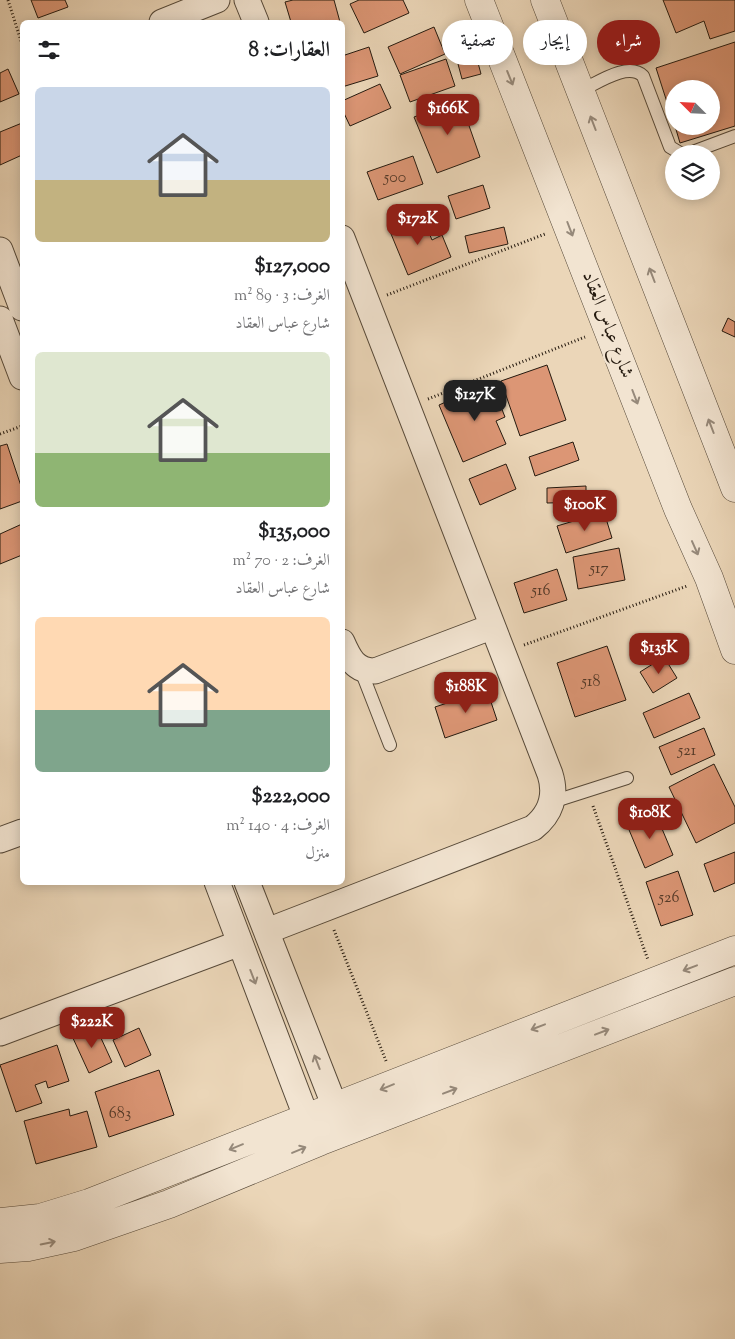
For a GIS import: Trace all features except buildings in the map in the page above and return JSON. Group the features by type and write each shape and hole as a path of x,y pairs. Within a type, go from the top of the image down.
{"street":[{"path":"167,20 217,0"},
{"path":"247,0 255,20"},
{"name":"شارع عباس العقاد","path":"480,0 678,509 709,578 735,650"},
{"path":"545,0 735,488"},
{"path":"267,931 533,828 541,821 552,802 553,783 550,774 491,627 345,245"},
{"path":"0,250 20,303"},
{"path":"0,319 20,372"},
{"path":"345,648 351,661 360,668 367,671 383,669 491,627"},
{"path":"0,840 20,833"},
{"path":"219,885 307,1118"},
{"path":"248,885 335,1107"},
{"path":"0,1033 240,943"},
{"path":"0,1222 40,1218 65,1212 159,1177 735,950"},
{"path":"0,1249 28,1247 74,1237 169,1204 331,1137 735,981"},
{"path":"159,1177 169,1204"}],"lane":[{"path":"580,91 624,71 634,70 639,72 643,76 669,145"},
{"path":"710,145 735,136"},
{"path":"360,668 390,745"},
{"path":"552,802 627,778"}],"path":[{"path":"8,0 20,38"},
{"path":"368,302 568,225"},
{"path":"407,408 608,328"},
{"path":"0,434 20,427"},
{"path":"502,653 709,578"},
{"path":"587,791 656,981"},
{"path":"325,909 395,1083"}]}
